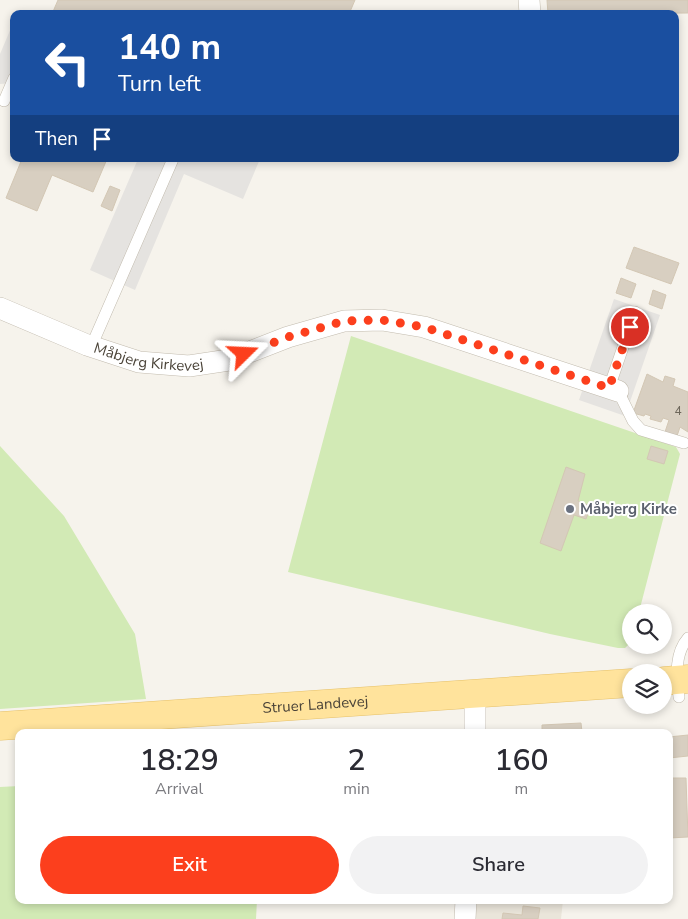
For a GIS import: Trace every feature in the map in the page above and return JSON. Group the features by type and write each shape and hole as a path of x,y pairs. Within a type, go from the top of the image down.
{"main road":[{"name":"Struer Landevej","path":"0,726 475,712 622,685"},
{"name":"Struer Landevej","path":"203,729 622,701"},
{"path":"0,744 15,742"}],"street":[{"name":"Måbjerg Kirkevej","path":"0,308 91,346 139,362 189,366 229,360 288,337 344,321 382,320 424,327 614,389"},
{"path":"465,919 466,904"}],"lane":[{"path":"6,102 10,90"},
{"path":"91,346 172,162"},
{"path":"635,312 614,389 633,421 641,430 684,443"},
{"path":"677,688 677,664 681,646 688,638"}],"shaded area":[{"path":"10,30 10,83 0,84 0,54"},
{"path":"137,162 259,162 243,199 184,174 135,290 90,270"},
{"path":"614,299 660,315 625,416 579,400"},
{"path":"476,904 563,904 561,919 476,919"}],"green space":[{"path":"351,336 676,447 680,454 641,604 622,604 622,648 550,634 288,572"},
{"path":"0,446 64,516 135,634 146,699 0,709"},
{"path":"15,786 15,904 257,904 256,919 0,919 0,787"}],"building":[{"path":"58,0 355,0 351,10 54,10"},
{"path":"547,0 688,0 688,13 679,13 679,10 548,10"},
{"path":"21,162 106,162 93,192 52,175 37,211 6,198"},
{"path":"110,186 120,190 112,211 101,206"},
{"path":"634,247 679,263 671,284 626,268"},
{"path":"621,278 636,284 631,298 616,293"},
{"path":"653,290 666,295 662,309 649,304"},
{"path":"647,374 663,382 665,376 675,379 673,386 688,392 688,432 680,427 677,436 665,432 669,420 663,418 661,422 650,419 651,416 645,414 644,416 633,413"},
{"path":"651,446 668,451 664,464 647,459"},
{"name":"Måbjerg Kirke","path":"566,467 585,474 578,501 591,506 586,519 574,515 561,551 540,543"},
{"path":"581,723 582,729 542,729 542,725"},
{"path":"688,735 688,756 673,758 673,737"},
{"path":"673,778 686,778 688,837 673,838"},
{"path":"523,906 540,908 538,919 502,919 503,913 522,915"}],"place":[{"name":"Måbjerg Kirke","path":"570,509"}],"route":[{"path":"244,354 288,337 344,321 382,320 424,327 609,388 630,327"}]}
